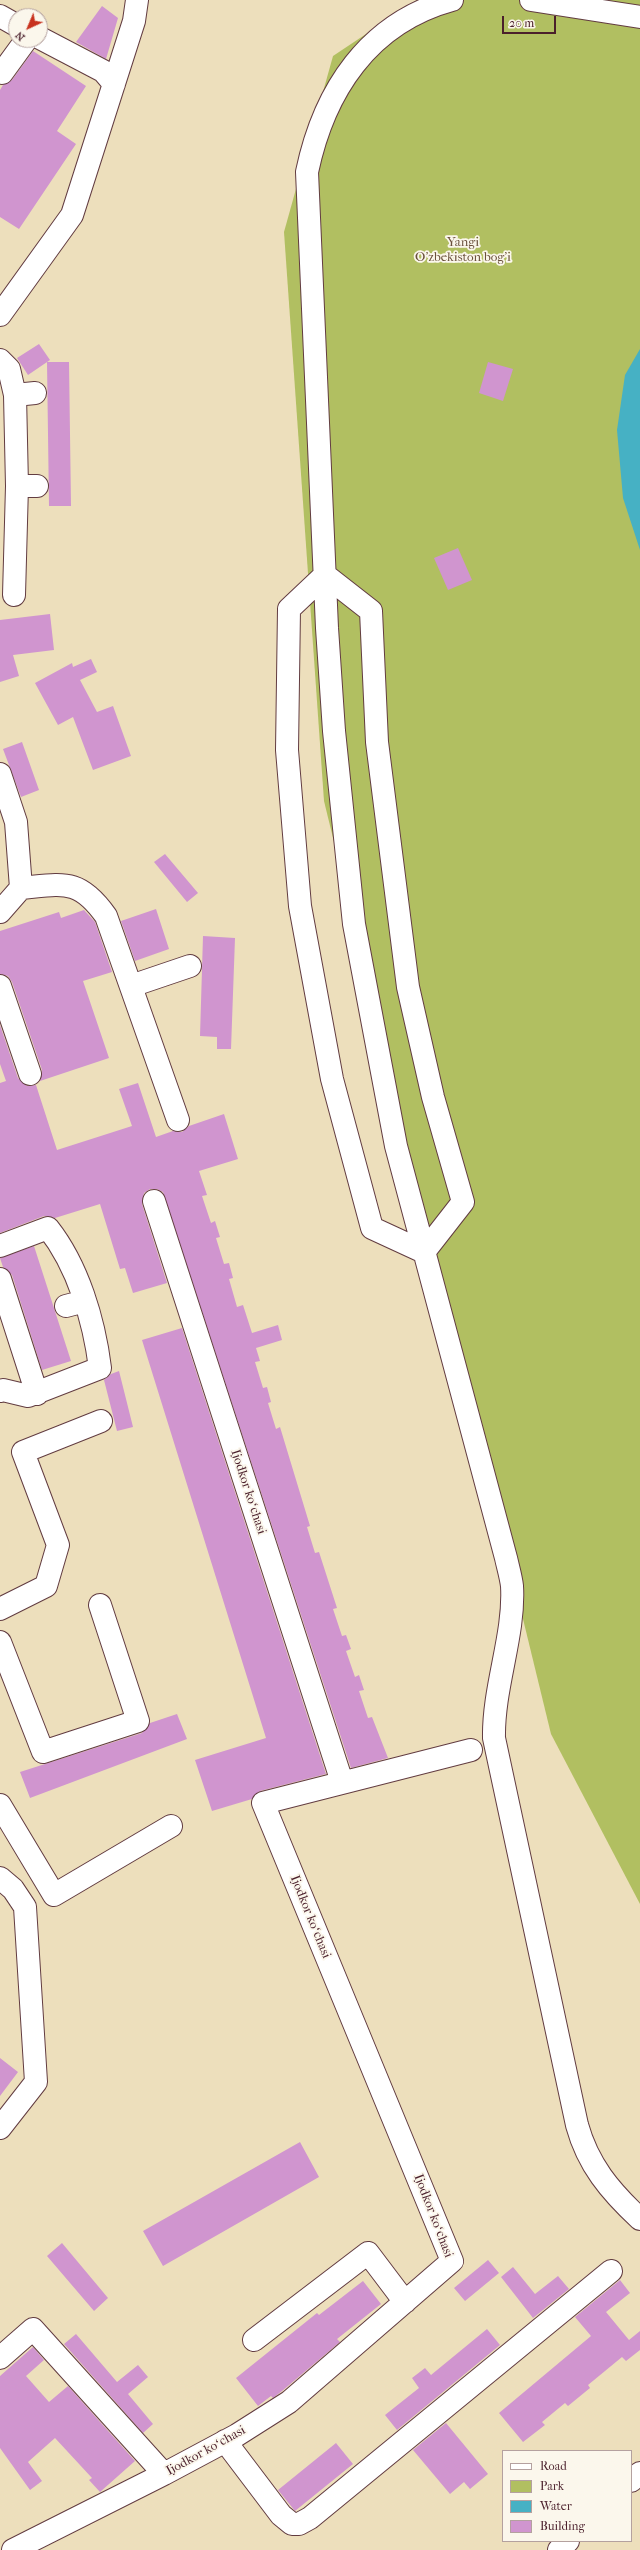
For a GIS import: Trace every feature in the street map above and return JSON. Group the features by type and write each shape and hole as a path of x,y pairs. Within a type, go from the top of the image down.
{"street":[{"path":"0,315 72,215 134,21 137,0"},
{"path":"452,0 420,12 396,26 370,45 351,67 330,100 314,139 307,172 325,575 334,731 354,924 396,1146 506,1558 512,1586 508,1638 494,1713 494,1738 577,2125 584,2150 601,2176 640,2219"},
{"path":"531,0 640,17"},
{"path":"48,42 103,71 114,84"},
{"path":"2,73 20,48"},
{"path":"0,360 9,369 25,394 27,486 14,595"},
{"path":"325,575 371,611 377,742 408,987 433,1097 462,1202 424,1252"},
{"path":"325,575 289,609 287,750 300,906 332,1079 372,1228 424,1252"},
{"path":"0,774 16,822 21,888"},
{"path":"0,912 21,888 73,885 93,898 106,916 178,1120"},
{"path":"131,986 190,966"},
{"path":"0,986 30,1074"},
{"name":"Ijodkor koʻchasi","path":"154,1201 342,1782"},
{"path":"0,1246 48,1228 61,1245 75,1303 96,1339 100,1368 28,1396 3,1390 0,1391"},
{"path":"0,1279 7,1324 36,1394"},
{"path":"0,1609 46,1586 58,1545 23,1452 101,1422"},
{"path":"0,1642 42,1752 138,1721 100,1606"},
{"name":"Ijodkor koʻchasi","path":"13,2550 225,2442 289,2402 452,2262 263,1803 471,1750"},
{"path":"0,1805 54,1895 171,1826"},
{"path":"0,1878 13,1889 26,1907 36,2082 0,2128"},
{"path":"254,2340 368,2253 405,2302"},
{"path":"225,2442 282,2515 292,2524 299,2524 316,2513 611,2271"},
{"path":"0,2358 33,2329 164,2474"},
{"path":"632,2481 640,2473"},
{"path":"559,2550 567,2542"}],"green space":[{"name":"Yangi O'zbekiston bog'i","path":"417,0 640,0 640,1904 551,1734 324,801 284,232 333,56"}],"water":[{"path":"640,349 640,550 623,498 617,430 625,375"}],"building":[{"path":"102,6 118,18 106,59 76,42"},
{"path":"33,51 86,86 57,131 76,144 19,229 0,217 0,90 3,85 12,80"},
{"path":"39,344 50,360 28,375 17,358"},
{"path":"47,362 69,362 71,506 49,506"},
{"path":"488,362 513,369 503,401 479,393"},
{"path":"458,548 472,580 448,590 434,558"},
{"path":"50,614 54,650 13,655 19,676 0,682 0,620"},
{"path":"91,659 97,672 80,680 97,712 113,706 131,756 93,770 73,717 58,725 35,683 72,663 73,667"},
{"path":"22,742 39,790 21,797 3,749"},
{"path":"165,854 198,893 187,902 154,862"},
{"path":"156,909 169,949 135,961 121,921"},
{"path":"84,910 95,922 112,972 83,981 109,1058 40,1081 42,1070 12,982 8,976 0,974 0,931 59,912 61,918"},
{"path":"203,936 235,938 231,1049 217,1049 217,1037 200,1036"},
{"path":"0,1025 18,1078 27,1086 36,1085 57,1150 132,1126 119,1089 138,1083 156,1137 173,1131 182,1132 189,1126 224,1114 238,1159 199,1171 207,1195 202,1196 211,1223 215,1221 220,1237 216,1238 224,1264 229,1263 233,1278 229,1279 237,1307 243,1305 252,1333 278,1325 282,1340 256,1348 260,1361 255,1362 263,1388 267,1387 271,1402 268,1403 276,1429 280,1427 310,1526 307,1527 315,1553 319,1552 337,1608 333,1609 342,1636 346,1635 351,1649 346,1651 355,1677 359,1675 364,1690 359,1691 368,1718 372,1717 388,1758 351,1768 163,1192 157,1189 150,1189 144,1193 142,1204 167,1283 133,1293 125,1268 120,1269 100,1204 55,1218 44,1216 0,1233 0,1083 6,1081 0,1064"},
{"path":"34,1246 71,1361 42,1370 12,1275 3,1267 0,1258"},
{"path":"182,1328 326,1774 260,1791 252,1799 212,1811 195,1760 266,1738 142,1340"},
{"path":"119,1371 133,1427 117,1431 104,1380 111,1374"},
{"path":"177,1714 187,1739 30,1798 20,1772 142,1733 150,1723"},
{"path":"0,2058 18,2072 0,2096"},
{"path":"300,2142 319,2177 163,2266 143,2231"},
{"path":"62,2243 108,2298 94,2311 47,2256"},
{"path":"488,2260 499,2273 465,2301 454,2288"},
{"path":"513,2267 535,2294 558,2276 569,2289 533,2318 501,2277"},
{"path":"620,2280 630,2293 606,2312 629,2340 640,2331 640,2350 626,2361 622,2357 588,2385 590,2388 568,2406 565,2403 542,2422 545,2425 523,2442 499,2413 591,2336 575,2317"},
{"path":"363,2281 381,2304 337,2339 340,2342 282,2391 273,2398 271,2396 258,2406 236,2378 317,2313 319,2315"},
{"path":"487,2329 500,2345 397,2430 385,2415 419,2388 412,2378 425,2368 431,2375"},
{"path":"76,2334 117,2382 138,2365 148,2377 128,2394 153,2424 143,2433 64,2344"},
{"path":"33,2347 44,2360 26,2376 49,2402 68,2386 135,2461 100,2492 89,2480 92,2478 55,2438 28,2462 42,2481 30,2490 0,2448 0,2376"},
{"path":"446,2423 488,2474 470,2489 464,2482 450,2494 413,2450"},
{"path":"336,2443 353,2464 295,2511 278,2490"}]}
